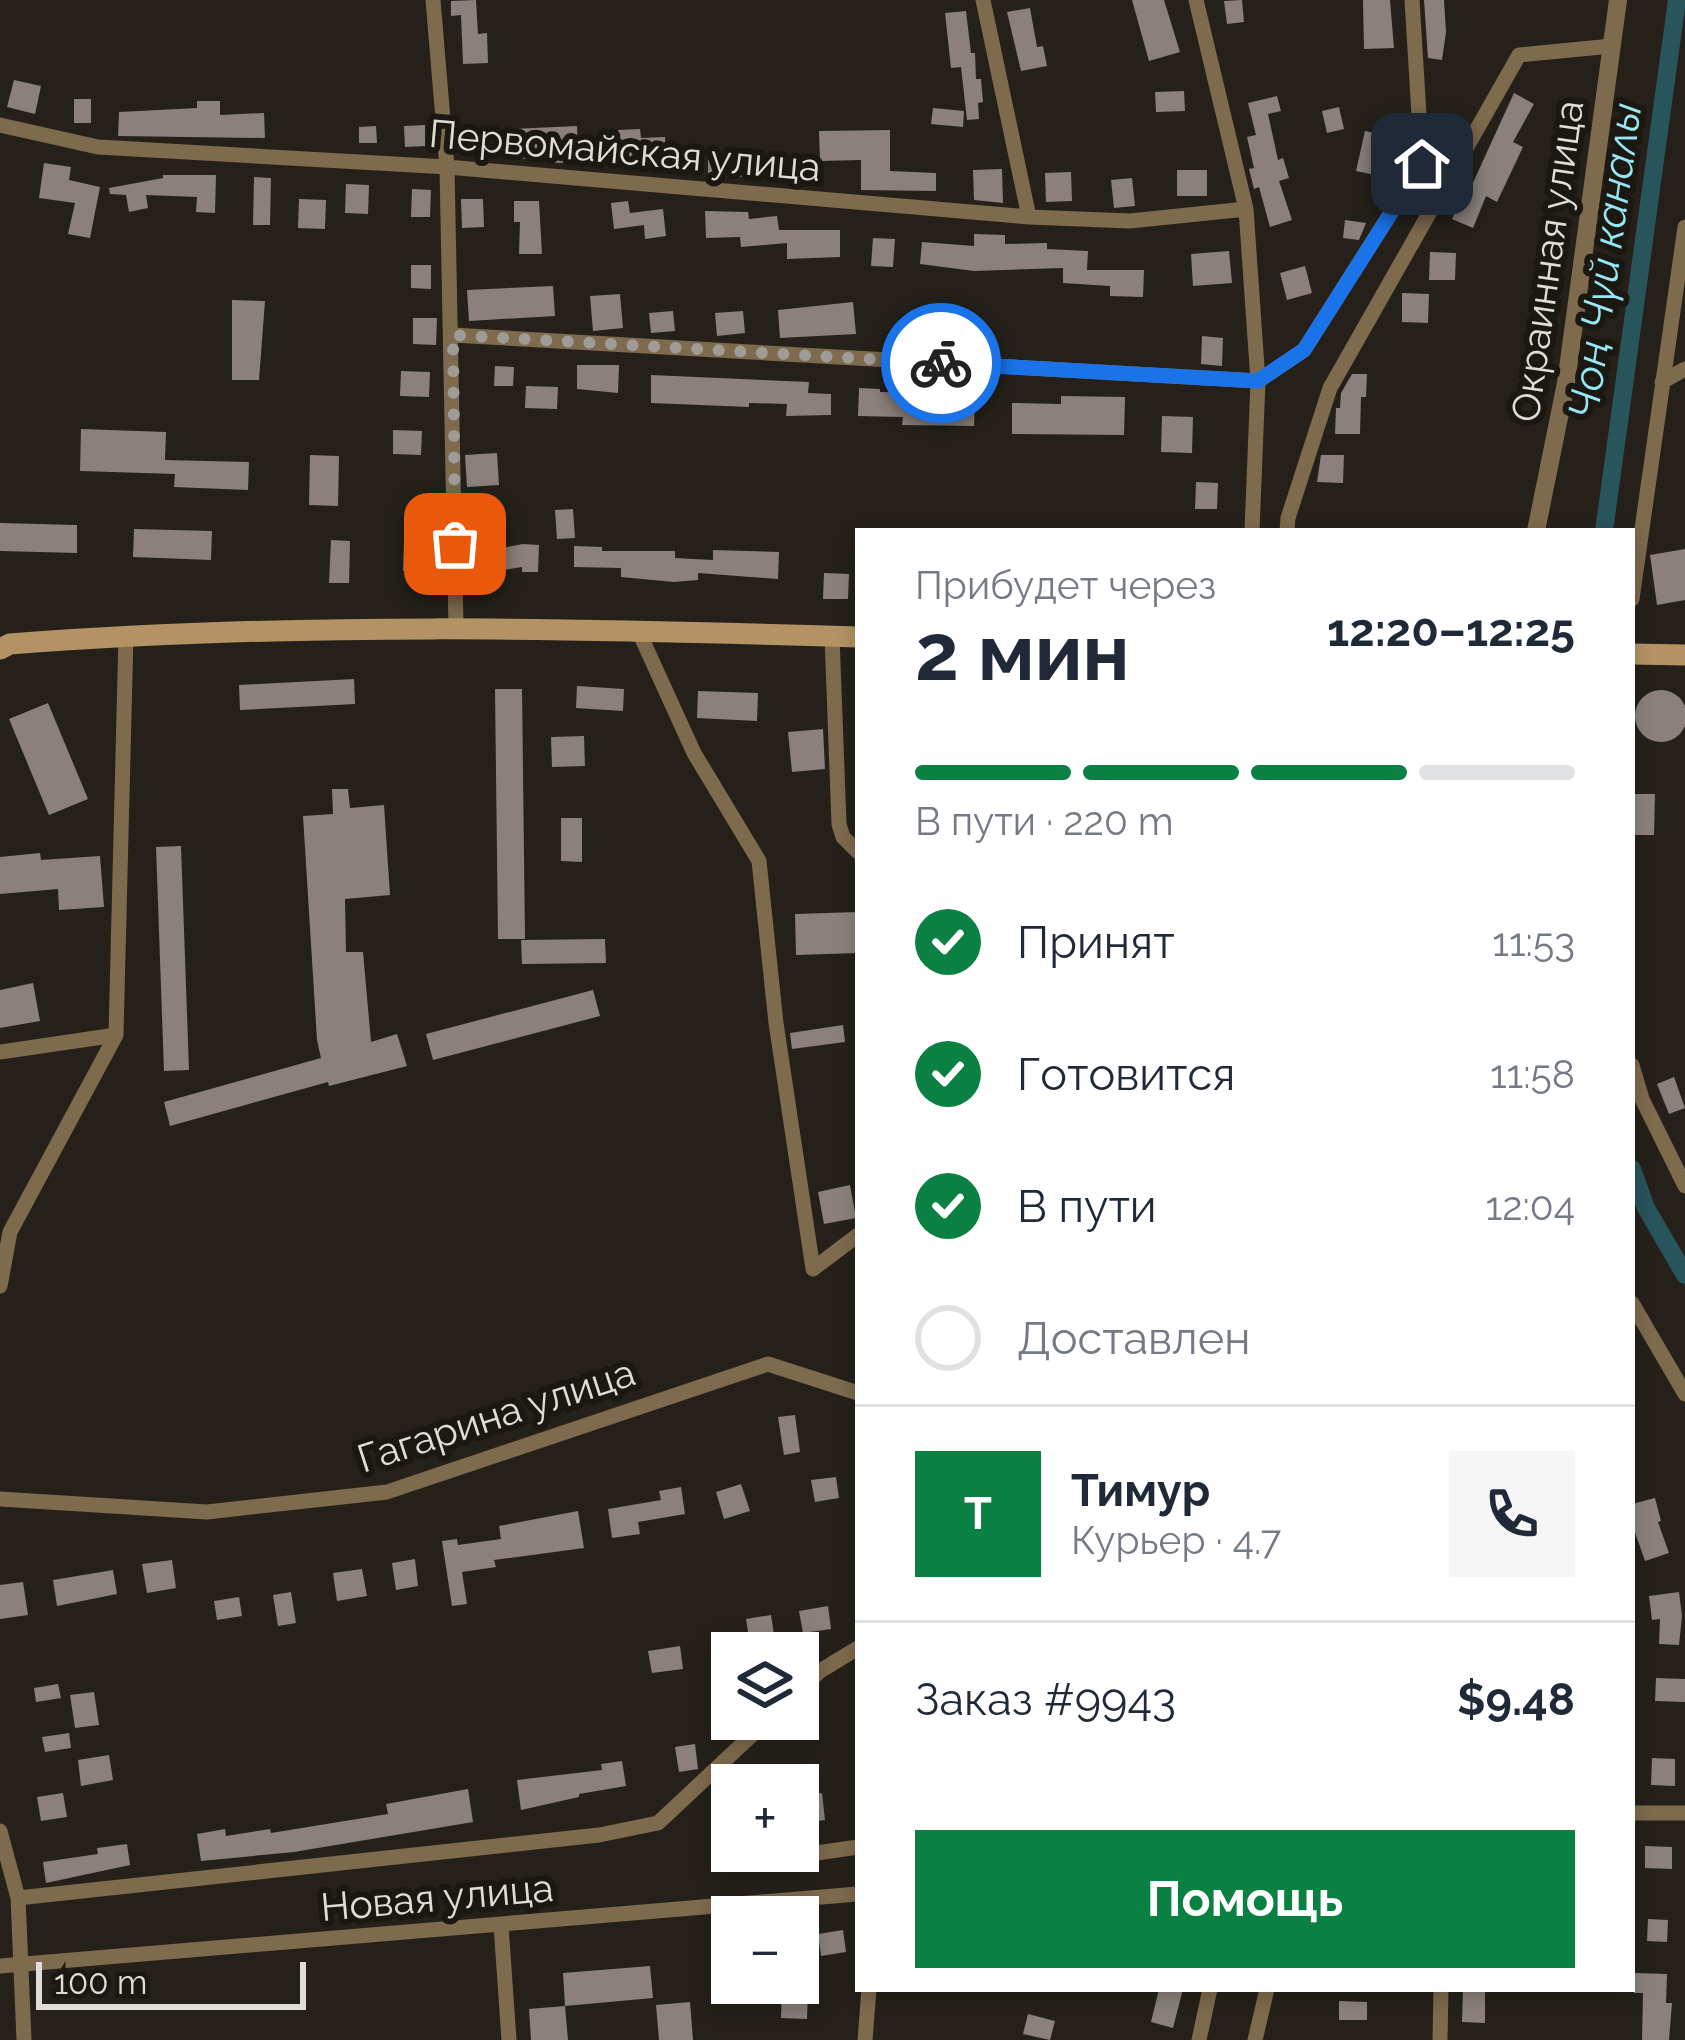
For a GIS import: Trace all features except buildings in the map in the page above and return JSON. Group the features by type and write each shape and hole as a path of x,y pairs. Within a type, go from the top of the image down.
{"main road":[{"path":"3,646 126,635 456,627 855,637"},
{"path":"1635,655 1685,655"}],"street":[{"path":"434,0 453,335 456,627"},
{"path":"983,0 1028,218"},
{"path":"1196,0 1246,208 1258,381 1252,528"},
{"path":"453,335 1258,381 1304,350 1422,164 1412,0"},
{"name":"Окраинная улица","path":"1537,528 1566,383 1618,0"},
{"path":"1287,528 1330,388 1519,55 1612,46"},
{"name":"Первомайская улица","path":"0,125 98,147 447,167 1028,218 1130,221 1246,208"},
{"path":"1635,577 1685,227"},
{"path":"1661,382 1685,369"},
{"path":"638,630 694,753 759,861 776,1022 813,1269 855,1237"},
{"path":"0,1286 10,1232 116,1035 126,635"},
{"path":"832,636 839,824 843,837 855,848"},
{"path":"0,1052 116,1035"},
{"path":"1635,1076 1685,1186"},
{"path":"1635,1308 1685,1394"},
{"name":"Гагарина улица","path":"0,1498 207,1512 387,1492 768,1364 855,1392"},
{"path":"819,1673 855,1650"},
{"name":"Новая улица","path":"18,1898 599,1835 658,1823 747,1740"},
{"path":"1635,1813 1685,1813"},
{"path":"0,1831 18,1898 24,2040"},
{"path":"819,1853 855,1847"},
{"name":"Новая улица","path":"0,1966 855,1894"},
{"path":"0,1919 19,1918"},
{"path":"501,1925 509,2040"},
{"path":"865,2040 869,1992"},
{"path":"1199,2040 1209,1992"},
{"path":"1255,2040 1266,1992"},
{"path":"1440,2040 1441,1992"}],"waterway":[{"name":"Чоң Чүй каналы","path":"1604,528 1677,0"},
{"name":"Чоң Чүй каналы","path":"1635,1177 1646,1208 1685,1275"}],"way so far":[{"path":"455,544 453,335 941,363"}],"route":[{"path":"941,363 1258,381 1304,350 1422,164"}]}
